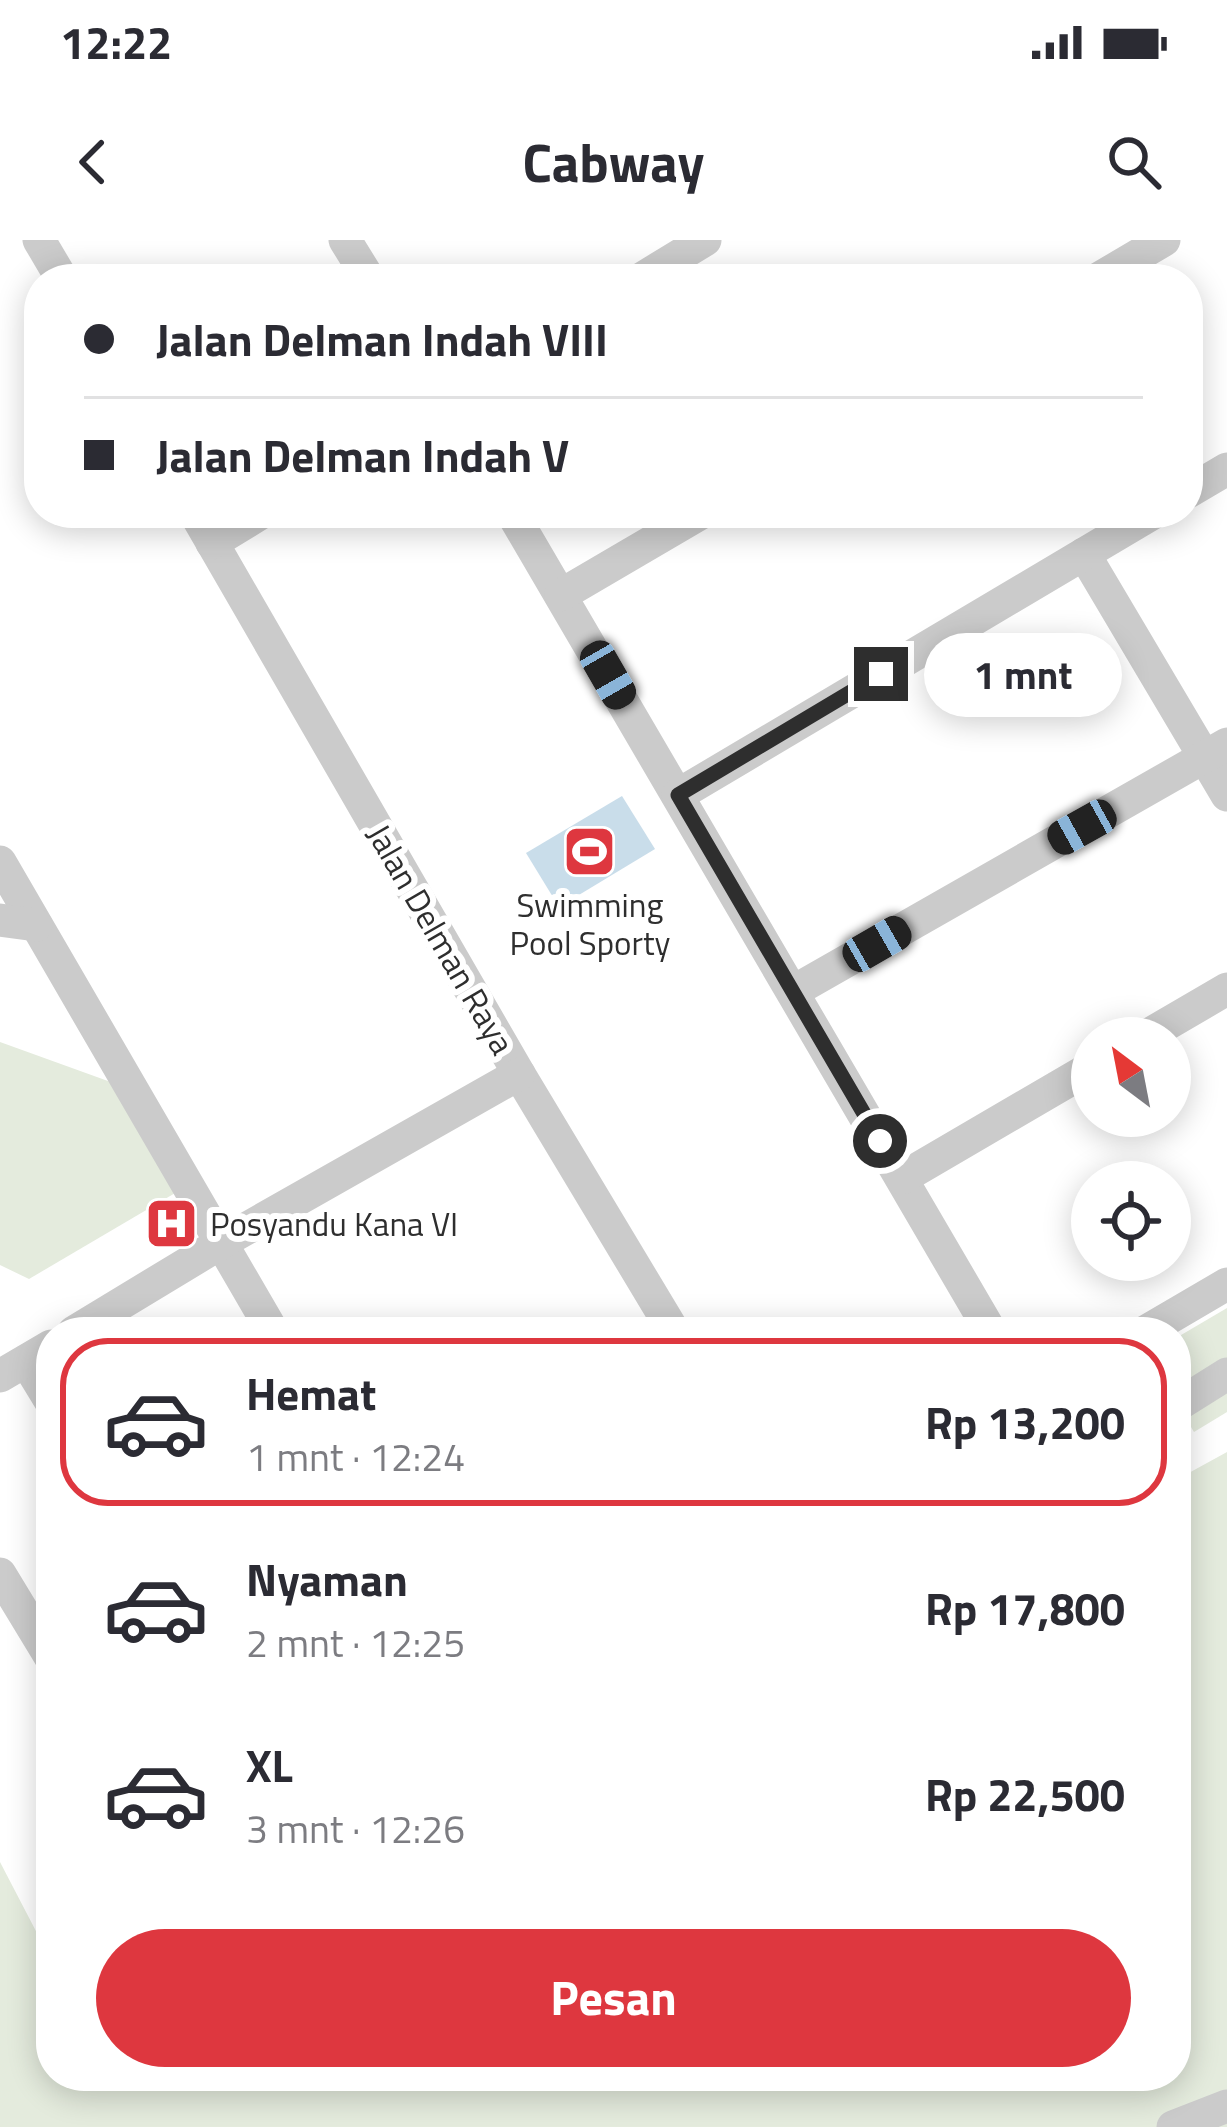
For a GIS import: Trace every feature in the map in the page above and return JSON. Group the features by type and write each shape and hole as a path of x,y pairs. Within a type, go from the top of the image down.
{"street":[{"path":"666,264 705,240"},
{"path":"1123,264 1164,240"},
{"name":"Jalan Delman Raya","path":"204,528 665,1317"},
{"path":"212,543 236,528"},
{"path":"521,528 982,1317"},
{"path":"561,595 675,528"},
{"path":"678,795 1128,528"},
{"path":"1084,554 1216,751 1227,795"},
{"path":"794,991 1216,751"},
{"path":"0,862 264,1317"},
{"path":"0,920 36,925"},
{"path":"1178,1017 1227,989"},
{"path":"99,1317 519,1074"},
{"path":"902,1178 1071,1079"},
{"path":"1171,1317 1227,1284"},
{"path":"1191,1397 1227,1374"},
{"path":"0,1574 36,1633"},
{"path":"1173,2127 1227,2107"}],"shaded area":[{"path":"0,1042 119,1085 182,1189 29,1279 0,1265"},
{"path":"1227,1308 1227,1412 1194,1432 1191,1427 1191,1329"},
{"path":"1227,1452 1227,2127 0,2127 0,1862 36,1931 36,2091 1191,2091 1191,1472"}],"water":[{"name":"Swimming Pool Sporty","path":"622,796 655,849 559,907 526,853"}],"place":[{"name":"Swimming Pool Sporty","path":"590,851"},
{"name":"Posyandu Kana VI","path":"171,1224"}],"route":[{"path":"880,1141 678,795 881,674"}]}
